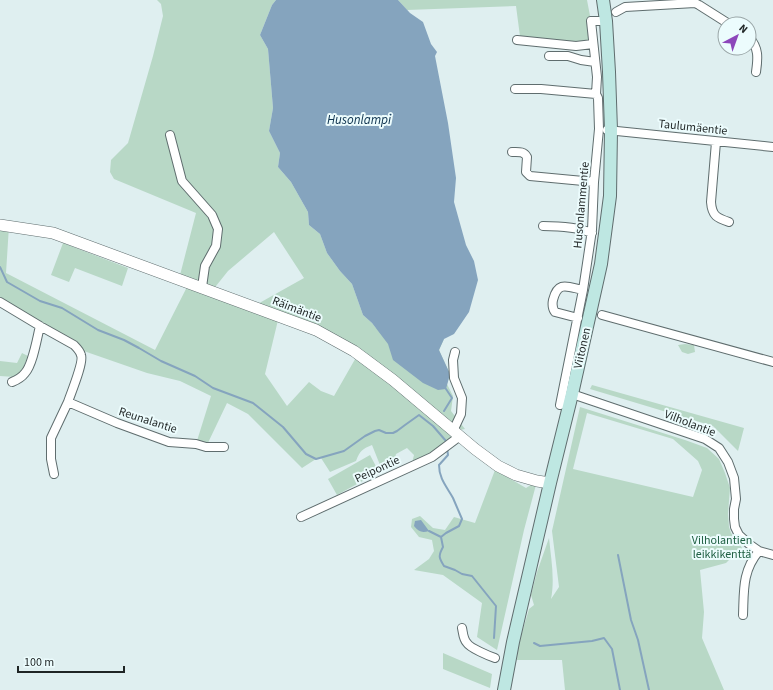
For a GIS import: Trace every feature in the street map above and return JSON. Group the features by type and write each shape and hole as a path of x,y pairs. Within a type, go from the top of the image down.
{"main road":[{"name":"Viitonen","path":"504,690 513,642 572,394 601,264 610,196 605,130 610,72 603,0"}],"street":[{"path":"616,12 625,7 695,3 717,16"},
{"name":"Husonlammentie","path":"560,405 583,290 592,234 594,182 605,130 596,94 597,78 591,21 606,21"},
{"path":"517,40 576,46 594,44"},
{"path":"756,72 757,53"},
{"path":"549,56 568,56 595,62"},
{"path":"515,89 541,89 596,94"},
{"name":"Taulumäentie","path":"605,130 773,147"},
{"path":"170,135 182,181 212,215 218,229 216,246 205,266 202,287"},
{"path":"716,142 711,202 712,209 713,214 716,217 729,222"},
{"path":"512,152 523,152 526,155 526,172 530,176 594,182"},
{"name":"Räimäntie","path":"0,225 53,233 316,330 354,351 393,380 475,449 498,466 516,475 537,481 550,482"},
{"path":"543,226 584,230 592,234"},
{"path":"578,318 555,312 552,304 558,288 562,286 583,290"},
{"path":"0,302 74,345 82,356 80,367 68,402 51,438 51,459 54,474"},
{"path":"602,315 773,362"},
{"path":"12,382 20,378 26,372 31,360 40,326"},
{"path":"455,352 453,360 454,378 462,398 461,414 457,434"},
{"name":"Vilholantie","path":"572,394 705,439 719,448 728,462 734,478 736,499 734,519 735,527 739,535 758,551 773,555"},
{"name":"Reunalantie","path":"68,402 117,423 169,442 196,444 206,447 224,447"},
{"name":"Peipontie","path":"301,517 432,457 457,434"},
{"path":"743,615 746,573 758,551"},
{"path":"462,628 466,643 495,658"}],"green space":[{"path":"157,0 276,0 272,5 260,35 268,49 273,108 269,131 280,153 278,167 291,182 308,212 309,225 320,234 327,253 352,284 363,315 376,328 444,339 439,350 450,374 447,384 453,396 451,411 465,429 454,431 460,436 411,467 414,455 407,448 396,454 392,469 380,465 372,445 362,451 356,461 330,472 321,458 316,459 302,468 248,414 227,403 206,447 196,444 211,396 180,381 147,373 78,349 0,302 0,225 9,226 6,273 155,350 189,283 179,279 196,213 114,179 110,172 111,160 128,143 163,16 161,4","holes":["274,232 304,278 254,306 212,291 228,271","279,316 358,354 334,396 321,391 309,382 287,406 265,374"]},
{"path":"398,0 587,0 593,44 588,50 521,44 516,6 407,10"},
{"path":"63,243 128,268 122,286 75,268 69,282 51,275"},
{"path":"678,345 694,345 695,352 688,354 682,352"},
{"path":"22,353 28,356 21,373 15,377 0,376 0,361 17,363"},
{"path":"592,385 744,428 738,451 713,426 590,389"},
{"name":"Vilholantien leikkikenttä","path":"580,407 707,448 719,459 730,488 728,514 729,527 731,533 745,552 730,559 726,563 700,570 704,612 702,638 724,690 565,690 562,660 517,660 518,646 529,609 534,605 531,595 537,572 549,538 553,576 551,599 559,587 552,531","holes":["587,413 673,439 698,461 702,470 693,497 573,469"]},
{"path":"370,455 379,472 337,495 328,479"},
{"path":"495,470 526,488 537,481 524,530 497,650 477,637 482,603 443,575 414,570 429,559 434,551 432,540 419,537 411,527 412,519 420,516 433,528 445,530 454,517 475,523"},
{"path":"443,653 492,674 490,688 443,669"}],"water":[{"name":"Husonlampi","path":"276,0 398,0 410,13 423,22 431,44 437,52 435,56 448,123 456,178 454,202 466,245 474,261 478,280 469,312 454,334 444,339 439,350 450,374 446,389 438,390 423,383 393,360 388,344 372,323 363,315 352,284 327,253 320,234 309,225 308,212 291,182 278,167 280,153 269,131 273,108 268,49 260,35 272,5"},
{"path":"421,520 429,531 421,532 414,526 415,521"}],"waterway":[{"path":"0,267 7,282 40,301 62,308 98,330 124,340 161,361 195,376 213,388 253,403 283,427 306,454 316,459 344,451 365,436 375,431 379,430 386,433 393,433 419,415 433,426 447,444"},
{"path":"444,411 452,398 446,389"},
{"path":"447,448 448,455 439,465 439,470 462,519 459,526 441,537 443,547 440,553 440,559 444,566 462,574 472,576 496,606 494,638"},
{"path":"429,531 441,537"},
{"path":"618,555 631,620 638,640 649,690"},
{"path":"534,643 540,646 592,641 604,638 612,649 620,690"}]}
